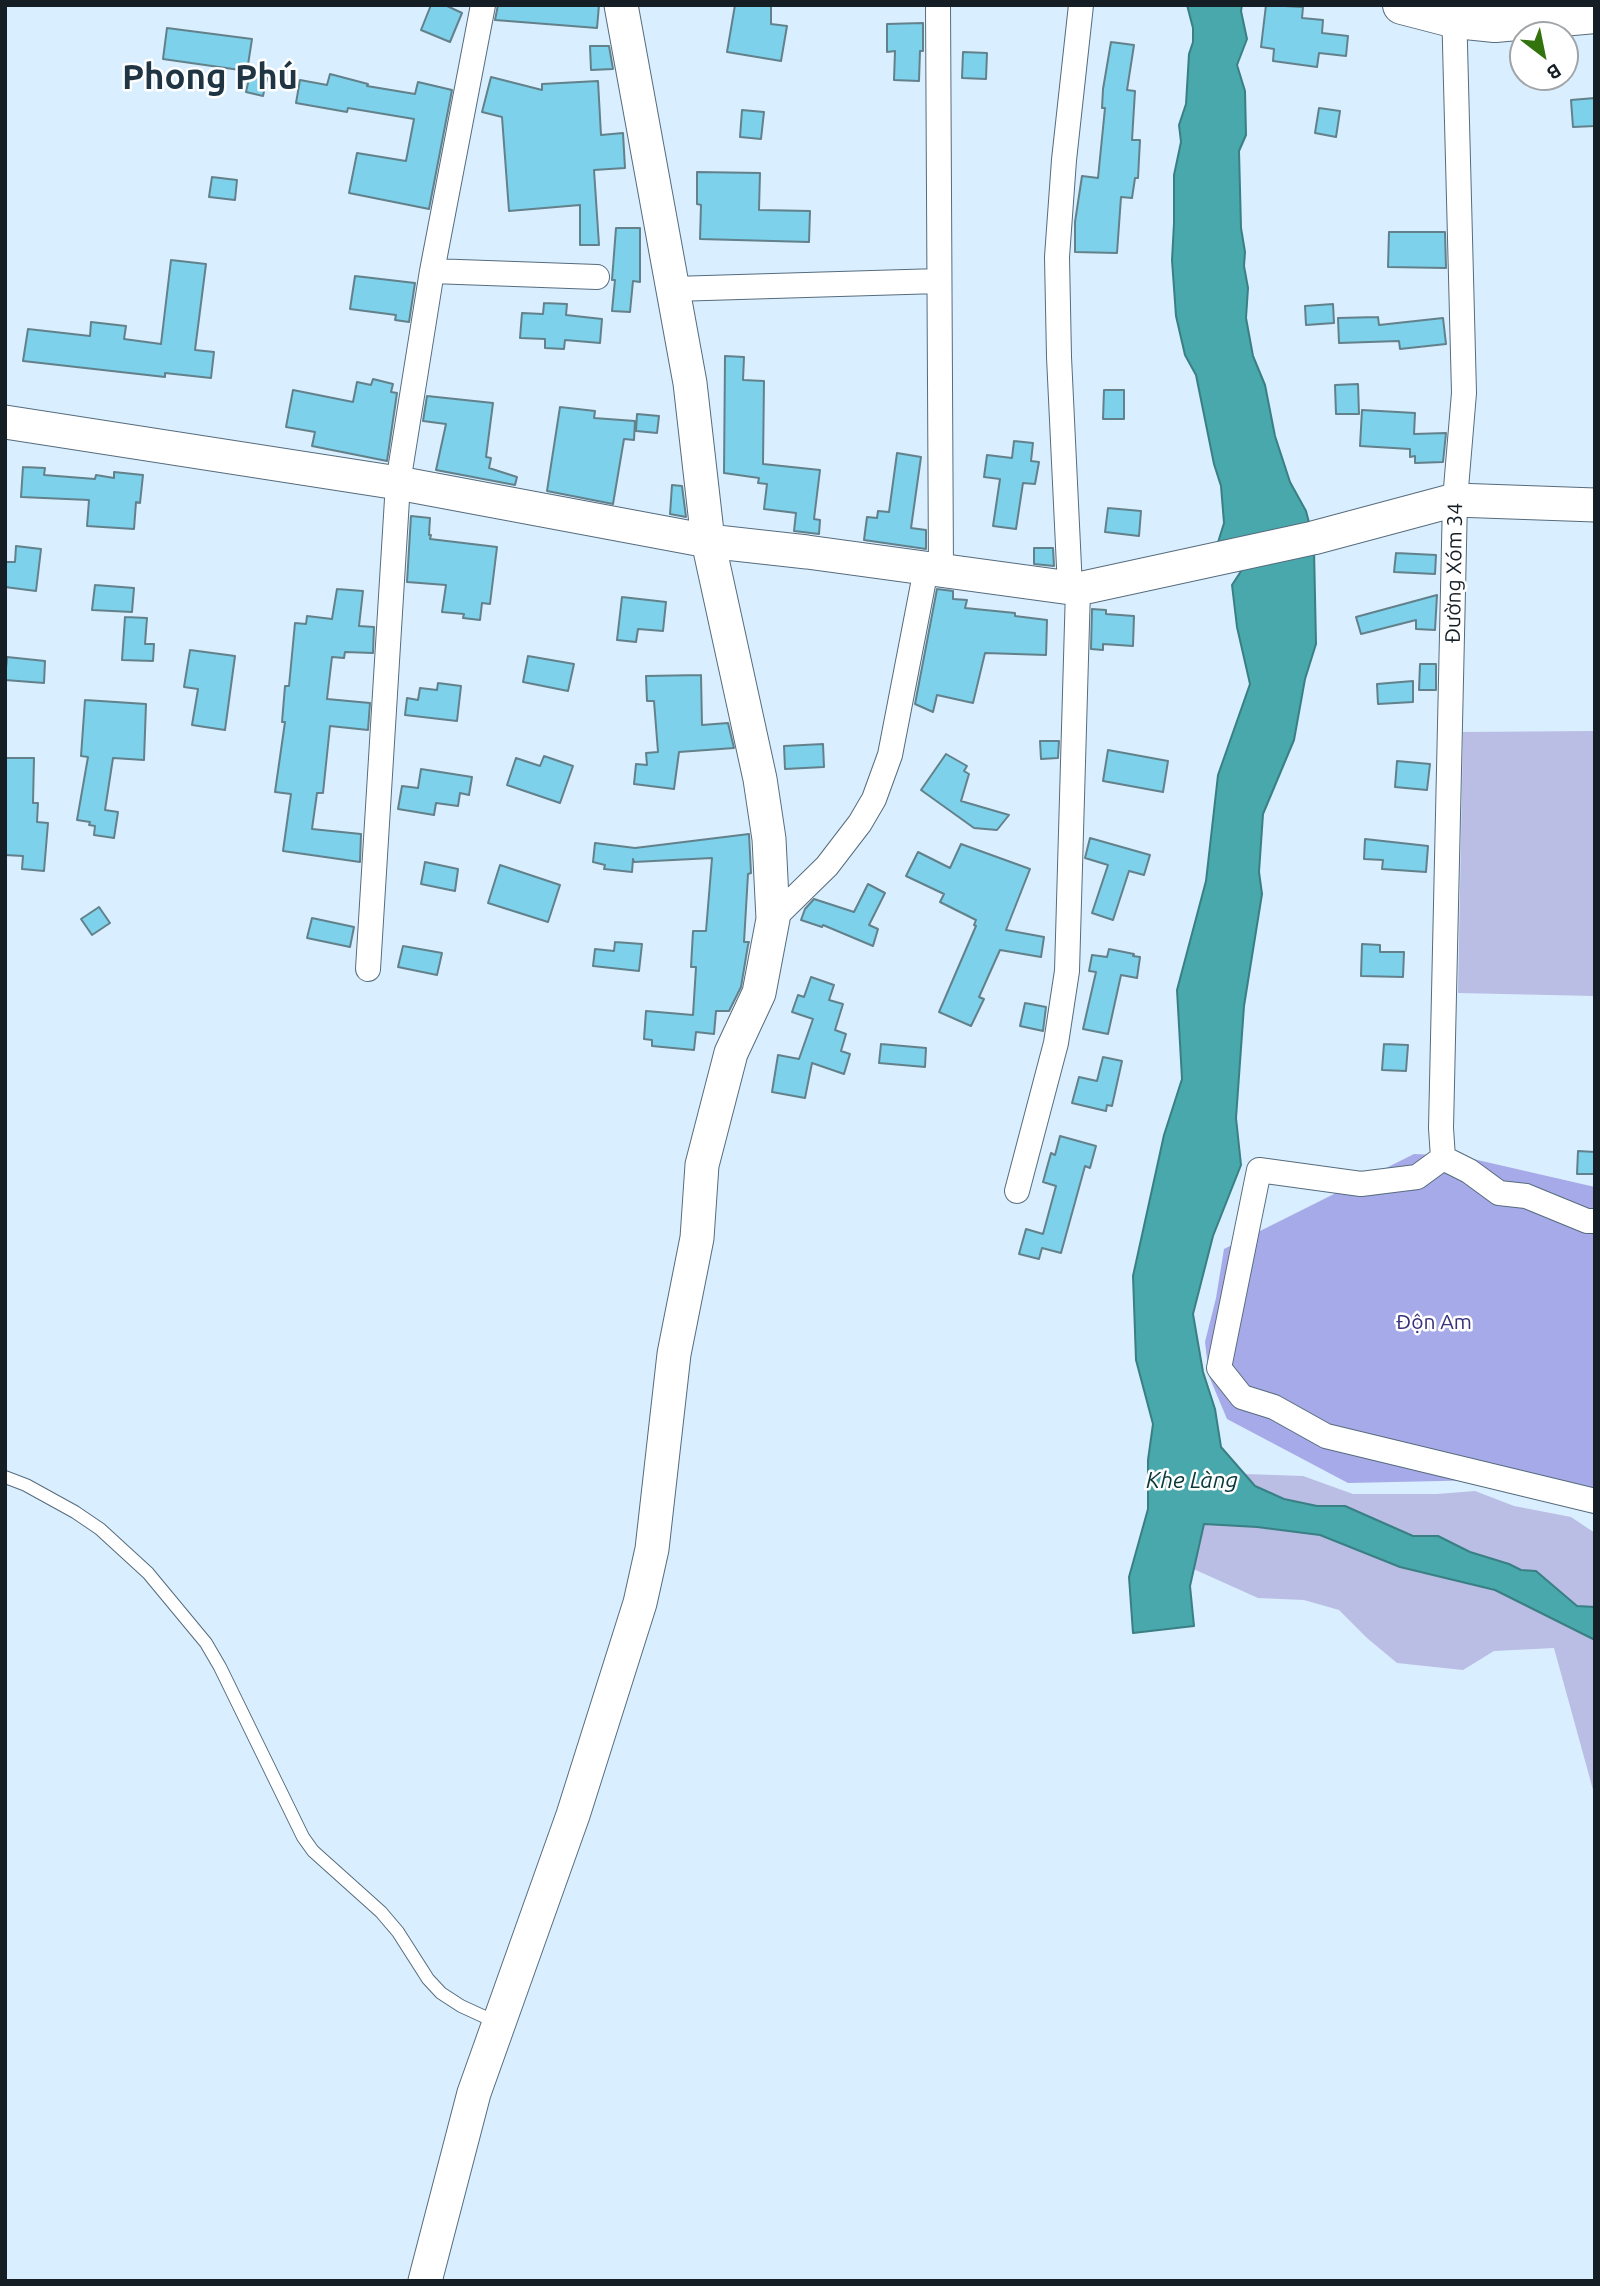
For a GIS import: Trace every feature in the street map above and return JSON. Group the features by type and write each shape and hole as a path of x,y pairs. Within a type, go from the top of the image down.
{"main road":[{"path":"1402,5 1455,12 1495,23 1595,14"}],"street":[{"path":"368,969 398,483 432,271 483,5"},
{"path":"425,2281 474,2094 573,1815 640,1603 652,1549 674,1354 696,1238 702,1165 731,1053 759,993 773,919 769,839 762,791 708,541 691,383 621,5"},
{"path":"773,919 827,866 860,823 874,799 890,755 934,570 939,281 938,5"},
{"path":"1017,1191 1056,1043 1067,971 1074,589 1059,357 1057,257 1063,160 1081,5"},
{"name":"Đường Xóm 34","path":"1443,1158 1441,1128 1455,500 1464,393 1455,12"},
{"path":"432,271 597,277"},
{"path":"673,289 939,281"},
{"path":"5,422 398,483 708,541 1074,589 1212,562 1455,500 1595,505"},
{"path":"1595,1221 1587,1222 1526,1196 1499,1193 1469,1171 1443,1158 1417,1177 1362,1184 1259,1170 1220,1368 1242,1397 1274,1407 1326,1436 1595,1501"}],"lane":[{"path":"5,1477 75,1512 100,1529 148,1573 206,1643 303,1837 313,1851 381,1912 398,1932 428,1979 441,1993 498,2024"}],"shaded area":[{"path":"1595,731 1595,996 1458,993 1463,732"},
{"path":"1169,1411 1245,1474 1303,1476 1353,1494 1475,1491 1514,1506 1571,1517 1595,1533 1595,1797 1554,1648 1494,1651 1463,1670 1397,1663 1339,1610 1304,1600 1258,1598 1169,1558"}],"green space":[{"name":"Độn Am","path":"1414,1154 1460,1156 1595,1187 1595,1501 1486,1480 1348,1483 1227,1419 1209,1376 1205,1342 1224,1249"}],"water":[{"path":"1187,5 1242,5 1247,39 1237,65 1245,91 1246,135 1239,151 1241,228 1248,288 1246,318 1253,356 1265,385 1275,436 1290,482 1306,511 1313,538 1212,562 1224,523 1221,486 1196,375 1185,355 1176,316 1172,260 1174,175 1181,142 1179,125 1186,104 1189,54 1193,42 1193,28"},
{"name":"Khe Làng","path":"1314,549 1316,644 1305,679 1294,740 1263,814 1259,872 1262,894 1244,1006 1236,1118 1241,1165 1213,1236 1193,1314 1203,1372 1215,1409 1221,1447 1255,1486 1284,1499 1317,1506 1345,1506 1413,1536 1438,1536 1470,1552 1521,1570 1536,1571 1577,1606 1595,1607 1595,1640 1495,1590 1400,1567 1320,1535 1204,1524 1190,1586 1194,1626 1133,1633 1129,1577 1148,1509 1148,1460 1153,1424 1136,1360 1133,1276 1164,1135 1182,1079 1177,990 1206,881 1218,775 1250,684 1237,627 1232,585 1247,562"}],"building":[{"path":"431,5 445,5 462,13 450,42 421,30"},
{"path":"498,5 599,5 597,28 495,20"},
{"path":"735,5 771,5 771,24 787,26 781,61 727,52"},
{"path":"1266,5 1303,7 1302,18 1323,20 1322,33 1348,36 1346,56 1319,53 1317,67 1273,61 1274,49 1261,47"},
{"path":"923,23 919,81 894,80 895,51 887,52 887,24"},
{"path":"167,28 252,39 247,71 163,59"},
{"path":"1111,42 1134,45 1127,90 1135,91 1132,140 1140,140 1138,178 1135,178 1132,198 1121,197 1117,253 1075,252 1075,222 1082,176 1098,178 1105,108 1102,108 1103,89"},
{"path":"590,46 609,46 613,69 591,70"},
{"path":"963,52 987,53 986,79 962,78"},
{"path":"250,74 267,78 263,96 246,92"},
{"path":"330,74 368,84 367,86 415,94 418,82 452,90 429,209 349,193 357,153 406,161 414,119 296,103 300,80 327,85"},
{"path":"491,77 542,90 542,84 598,81 601,135 623,133 625,168 594,170 599,245 580,245 580,205 509,211 502,117 482,112"},
{"path":"1595,98 1595,126 1573,127 1571,100"},
{"path":"1319,108 1340,111 1336,137 1315,133"},
{"path":"742,110 764,112 761,139 740,137"},
{"path":"697,172 760,173 759,210 810,211 809,242 700,239 701,205 697,204"},
{"path":"212,177 237,180 235,200 209,197"},
{"path":"616,228 640,228 640,282 633,281 630,312 612,311"},
{"path":"1389,232 1445,232 1446,268 1388,267"},
{"path":"171,260 206,264 195,350 214,352 211,378 165,373 165,377 23,361 28,329 90,336 91,322 126,326 124,339 161,344"},
{"path":"355,276 415,283 409,322 395,320 396,315 350,309"},
{"path":"544,303 567,304 566,315 602,319 600,343 565,340 564,349 545,348 545,339 520,338 522,313 543,314"},
{"path":"1333,304 1334,323 1306,325 1305,306"},
{"path":"1378,317 1379,325 1443,318 1446,344 1400,349 1399,341 1339,343 1338,318"},
{"path":"725,356 744,357 743,380 764,381 763,464 820,470 814,519 820,520 819,534 794,531 796,513 764,509 767,484 758,483 759,478 724,473"},
{"path":"373,379 393,384 391,392 397,393 387,461 312,446 315,432 286,427 293,390 353,402 357,382 371,385"},
{"path":"1358,384 1359,414 1336,414 1335,385"},
{"path":"1104,390 1124,390 1124,419 1103,419"},
{"path":"427,396 493,403 486,457 491,458 489,468 517,477 515,485 436,470 446,424 423,421"},
{"path":"560,407 595,411 594,418 635,421 634,440 624,439 613,504 547,491"},
{"path":"1362,410 1415,413 1414,434 1446,433 1443,462 1415,463 1415,456 1410,457 1410,449 1360,446"},
{"path":"637,414 659,416 657,433 636,431"},
{"path":"1014,441 1033,443 1031,461 1039,462 1035,484 1023,483 1016,529 993,526 1000,479 984,477 987,455 1012,458"},
{"path":"897,453 921,457 911,528 926,530 926,549 864,540 867,517 877,518 878,511 889,512"},
{"path":"23,467 45,468 44,475 95,479 96,475 114,478 114,472 143,475 140,503 136,502 134,529 87,526 89,500 21,497"},
{"path":"672,485 682,486 686,517 670,514"},
{"path":"1108,508 1141,511 1139,536 1105,532"},
{"path":"411,516 430,518 430,539 497,547 490,604 482,603 480,620 463,618 464,614 442,612 446,585 407,582"},
{"path":"16,546 41,549 36,591 5,587 5,562 15,562"},
{"path":"1034,548 1053,548 1054,566 1034,564"},
{"path":"1396,553 1436,555 1435,574 1394,572"},
{"path":"95,585 134,588 132,612 92,610"},
{"path":"337,589 363,591 359,626 374,627 373,653 345,652 344,658 332,657 327,699 370,703 368,730 330,726 323,793 317,793 312,829 361,834 360,862 283,851 291,794 275,792 285,722 282,722 285,686 289,686 295,623 306,624 307,616 332,619"},
{"path":"937,589 953,591 953,599 967,600 965,608 1015,613 1015,616 1047,620 1046,655 985,653 973,703 937,695 933,712 915,704"},
{"path":"1437,595 1435,630 1416,629 1416,620 1361,634 1356,617"},
{"path":"622,597 666,602 663,631 638,629 636,642 617,640"},
{"path":"1092,609 1106,610 1106,614 1134,616 1133,646 1103,644 1103,650 1091,649"},
{"path":"125,617 147,618 145,644 154,644 153,661 122,660"},
{"path":"190,650 235,656 225,730 192,725 198,689 184,687"},
{"path":"528,656 574,664 568,691 523,682"},
{"path":"7,657 45,661 44,683 5,680"},
{"path":"1420,664 1436,664 1436,690 1419,690"},
{"path":"701,675 702,725 728,723 734,748 679,752 674,789 634,784 636,764 647,765 646,753 658,752 654,701 647,701 646,676"},
{"path":"1413,681 1413,702 1378,704 1377,684"},
{"path":"438,683 461,686 457,721 405,715 407,698 418,700 420,688 437,690"},
{"path":"85,700 146,704 144,760 113,758 105,810 118,812 114,838 94,835 95,826 89,825 90,822 77,820 88,757 81,756"},
{"path":"1040,741 1059,741 1058,758 1041,759"},
{"path":"823,744 824,767 785,769 784,746"},
{"path":"1108,750 1168,761 1163,792 1103,781"},
{"path":"946,754 967,766 964,771 969,774 961,801 1009,815 997,830 974,828 921,790"},
{"path":"544,756 573,766 560,803 507,785 516,758 540,766"},
{"path":"5,758 34,758 33,803 38,803 37,822 48,823 44,871 22,869 23,856 5,855"},
{"path":"1397,761 1430,764 1427,790 1395,787"},
{"path":"421,769 472,777 469,795 460,793 458,806 436,803 434,815 398,809 402,786 418,788"},
{"path":"749,834 751,873 748,874 744,942 749,942 741,987 729,1011 716,1011 714,1034 696,1032 694,1050 652,1046 652,1040 644,1039 646,1011 693,1015 696,967 691,967 693,931 706,931 712,858 634,862 633,859 632,872 604,869 605,865 593,862 595,843 635,848"},
{"path":"1090,838 1150,855 1144,875 1129,871 1113,920 1092,913 1108,865 1085,858"},
{"path":"1365,839 1428,846 1426,872 1382,869 1383,860 1364,859"},
{"path":"961,844 1030,869 1006,930 1044,937 1041,957 1000,950 979,997 984,999 971,1026 939,1012 976,926 976,920 940,902 944,894 906,876 918,852 950,868"},
{"path":"425,862 458,869 455,891 421,884"},
{"path":"500,865 560,885 548,922 488,903"},
{"path":"868,884 885,893 869,925 878,929 873,946 823,925 822,927 801,920 805,909 814,899 854,912"},
{"path":"99,907 110,923 92,935 81,919"},
{"path":"312,918 354,927 350,947 307,938"},
{"path":"615,942 642,944 639,971 593,966 595,949 614,951"},
{"path":"1362,944 1380,945 1380,952 1404,952 1403,977 1361,976"},
{"path":"403,946 442,953 437,975 398,967"},
{"path":"1109,949 1140,957 1137,978 1121,975 1108,1034 1083,1029 1096,972 1089,971 1092,955 1107,957"},
{"path":"811,977 834,985 829,1000 843,1004 835,1030 846,1034 841,1051 850,1054 844,1074 812,1063 805,1098 772,1092 778,1055 799,1059 813,1019 792,1012 798,995 804,997"},
{"path":"1025,1003 1046,1007 1043,1031 1020,1026"},
{"path":"881,1044 926,1048 925,1067 879,1063"},
{"path":"1384,1044 1408,1045 1406,1071 1382,1070"},
{"path":"1103,1057 1122,1061 1112,1106 1107,1105 1106,1111 1072,1103 1079,1077 1097,1081"},
{"path":"1060,1136 1096,1146 1090,1168 1085,1166 1061,1253 1042,1248 1039,1259 1019,1254 1026,1229 1043,1234 1056,1186 1043,1182 1051,1153 1055,1155"},
{"path":"1578,1151 1595,1152 1595,1174 1577,1174"}],"district":[{"name":"Phong Phú","path":"210,77"}]}
